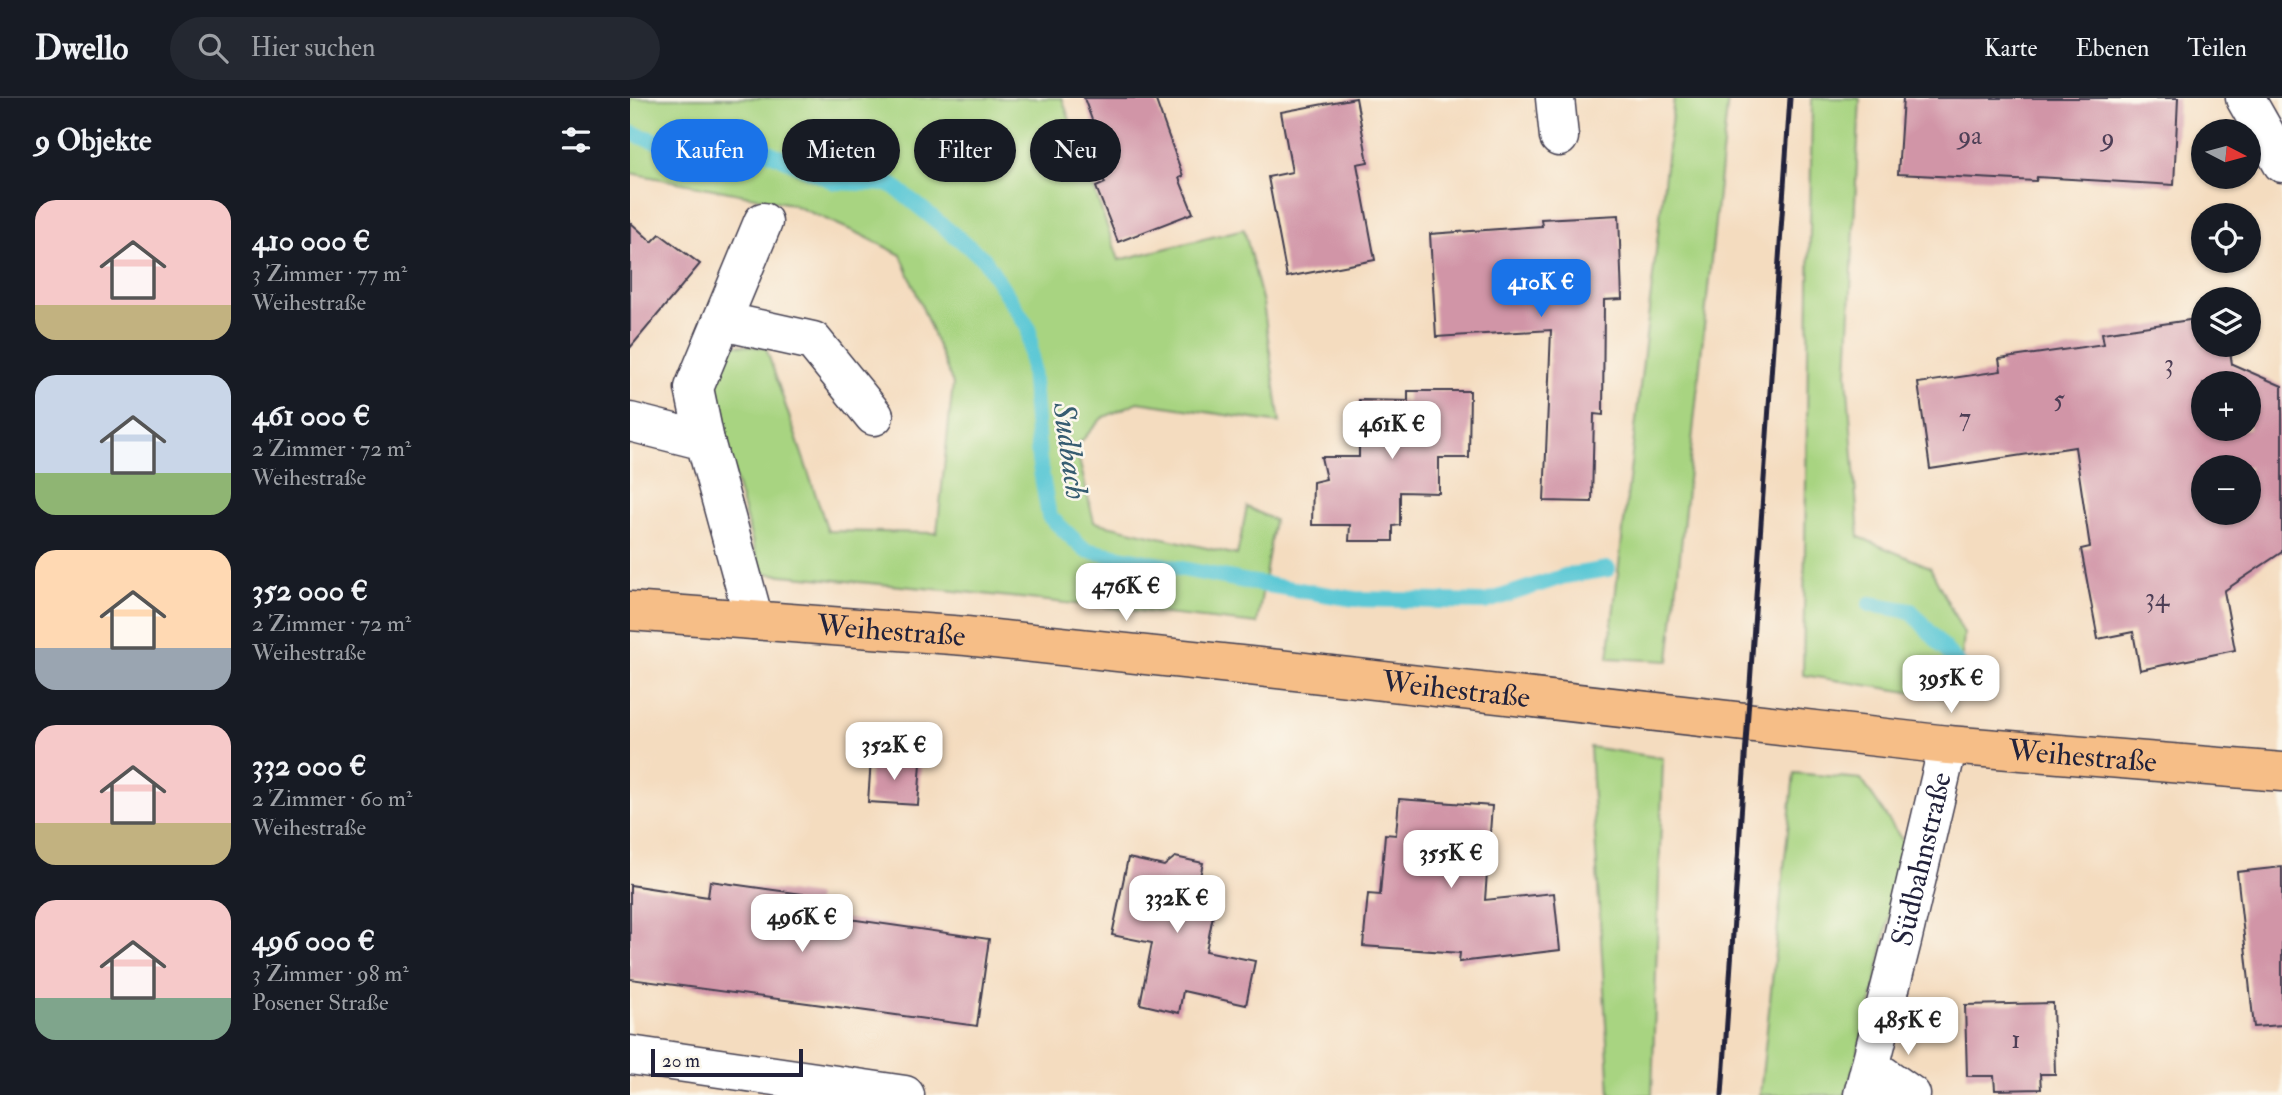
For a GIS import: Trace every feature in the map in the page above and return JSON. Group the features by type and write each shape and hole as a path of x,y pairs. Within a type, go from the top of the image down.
{"main road":[{"name":"Weihestraße","path":"630,611 1021,642 1948,745 2282,772"}],"street":[{"path":"1555,98 1559,137"},
{"path":"2245,98 2282,163"},
{"path":"754,620 705,441 694,388 763,222"},
{"path":"722,321 813,341 874,416"},
{"path":"630,422 705,441"},
{"name":"Südbahnstraße","path":"1867,1081 1948,745"},
{"path":"630,1055 711,1081 905,1095"},
{"path":"1867,1081 1911,1095"}],"green space":[{"path":"630,98 1062,98 1069,119 1030,119 1030,182 1092,182 1119,260 1244,229 1263,303 1280,423 1138,402 1102,418 1076,447 1094,522 1237,555 1247,507 1274,520 1257,624 761,573 710,387 730,344 766,348 828,531 937,533 953,384 901,255 791,204 677,182 768,182 768,119 651,119 651,177 630,173"},
{"path":"1674,98 1728,98 1669,661 1608,658"},
{"path":"1812,98 1860,98 1847,374 1859,537 1930,567 1964,634 1958,700 1803,675"},
{"path":"1590,747 1663,758 1652,1095 1610,1095"},
{"path":"1794,773 1861,779 1904,843 1872,1001 1846,1095 1760,1095"}],"building":[{"path":"1084,98 1155,98 1183,176 1179,178 1193,213 1118,242 1096,187 1105,182 1121,182 1121,119 1092,119"},
{"path":"1356,98 1368,162 1357,164 1375,260 1287,277 1268,177 1292,172 1281,112"},
{"path":"1903,98 2178,98 2174,185 2037,177 2036,181 1898,174"},
{"path":"1619,215 1622,299 1604,300 1603,415 1594,414 1592,502 1544,501 1551,330 1436,337 1430,234 1542,226 1541,219"},
{"path":"630,222 652,242 660,234 700,264 630,348"},
{"path":"2191,320 2191,357 2231,357 2232,364 2248,371 2191,371 2191,441 2261,441 2261,377 2282,386 2282,552 2224,591 2235,650 2140,670 2133,632 2098,639 2081,549 2090,547 2075,447 1930,469 1918,383 2001,371 1999,359 2104,344 2102,333"},
{"path":"1408,391 1470,391 1469,458 1439,458 1439,493 1400,492 1400,525 1393,526 1393,541 1349,541 1350,525 1312,525 1313,482 1326,479 1321,457 1359,457 1359,400 1408,401"},
{"path":"871,759 921,763 918,805 868,802"},
{"path":"1399,799 1492,806 1485,900 1554,893 1560,950 1459,962 1460,953 1363,946 1368,894 1380,895 1385,834 1396,835"},
{"path":"1175,857 1203,863 1197,890 1217,895 1206,951 1255,961 1246,1005 1183,991 1179,1013 1140,1004 1152,943 1112,935 1128,858 1164,866"},
{"path":"2282,867 2282,1025 2254,1027 2237,872"},
{"path":"710,881 817,896 814,914 989,939 977,1026 630,979 630,885 708,897"},
{"path":"2053,1003 2055,1074 2040,1074 2041,1089 1995,1090 1994,1076 1967,1076 1965,1005"}],"waterway":[{"name":"Sudbach","path":"630,133 656,141 742,140 835,182 891,184 984,259 1029,329 1039,460 1049,516 1085,550 1249,582 1355,599 1485,602 1565,576 1608,569"},
{"name":"Sudbach","path":"1870,604 1911,611 1974,682"}],"railway":[{"path":"1722,1095 1790,98"}]}
